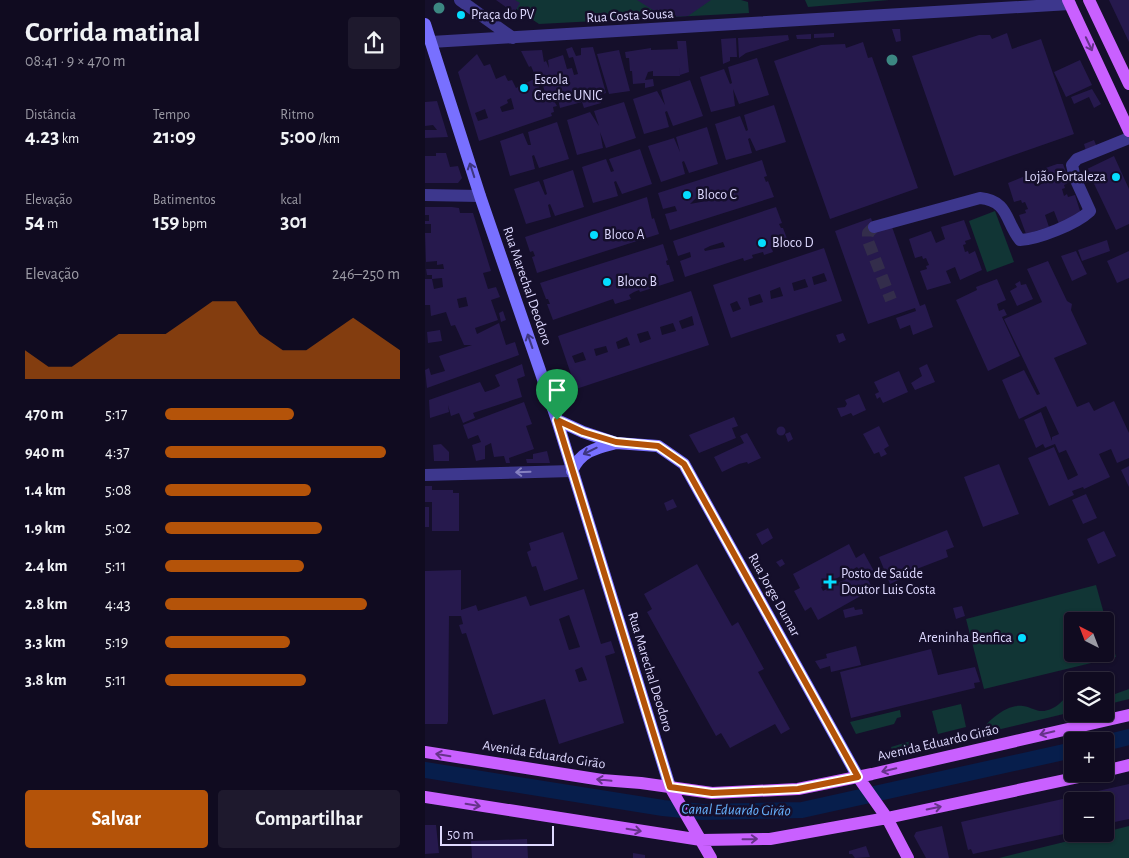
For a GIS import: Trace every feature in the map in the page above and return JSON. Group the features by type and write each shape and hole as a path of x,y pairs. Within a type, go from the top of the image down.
{"main road":[{"path":"1089,0 1129,84"},
{"path":"1069,2 1129,131"},
{"name":"Avenida Eduardo Girão","path":"425,752 593,779 712,793 798,789 1129,715"},
{"path":"1114,769 1129,765"},
{"name":"Rua Jorge Dumar","path":"858,777 887,818 909,858"},
{"path":"425,797 701,840 770,839 887,818 1064,780"},
{"path":"670,787 711,858"}],"street":[{"path":"460,0 513,38"},
{"name":"Rua Costa Sousa","path":"431,42 1069,2"},
{"name":"Rua Marechal Deodoro","path":"425,24 480,196 557,420 670,787"},
{"path":"874,227 980,198 993,199 1002,208 1020,240 1032,239 1083,218 1090,211 1075,178 1072,165 1077,159 1129,138"},
{"path":"425,195 480,196"},
{"name":"Rua Jorge Dumar","path":"557,420 583,432 616,442 658,446 684,464 858,777"},
{"path":"425,475 572,470 576,461 585,453 616,442"}],"green space":[{"path":"503,0 741,0 748,2 749,13 539,24"},
{"path":"805,0 889,0 808,7"},
{"path":"995,211 1014,262 987,272 969,221"},
{"name":"Areninha Benfica","path":"1096,585 1104,612 1064,612 1064,662 1095,662 984,689 966,619"},
{"path":"1129,689 1129,699 1114,703 1115,694"},
{"path":"1064,700 1064,714 980,734 979,731 1004,710 1016,706 1044,711 1056,707"},
{"path":"961,704 966,727 938,734 932,711"},
{"path":"900,710 901,717 897,718 894,724 856,734 850,722"},
{"path":"911,741 912,744 923,747 893,753 891,747"},
{"path":"1129,826 1129,858 999,858 1064,842 1114,842 1114,830"}],"building":[{"path":"496,0 515,0 520,3 514,13"},
{"path":"637,0 711,0 688,16 664,17"},
{"path":"1109,0 1129,0 1129,42"},
{"path":"892,29 900,29 901,41 896,42"},
{"path":"834,33 834,37 814,38 814,34"},
{"path":"1007,33 1012,49 1041,39 1074,134 954,176 912,56 979,35 990,35 992,39"},
{"path":"811,34 811,39 797,39 796,35"},
{"path":"788,35 789,40 746,53 739,58 738,38"},
{"path":"736,38 737,57 730,57 730,61 723,64 721,39"},
{"path":"677,41 686,41 689,72 680,75 679,65 680,76 653,76 653,71 648,72 645,80 653,79 654,86 645,88 645,83 633,84 629,58 626,58 625,52 651,48 651,50 678,49"},
{"path":"863,42 868,58 872,57 918,188 830,219 774,61 821,45 845,44 846,48"},
{"name":"Escola Creche UNIC","path":"572,47 576,56 581,55 581,48 593,47 606,93 593,97 599,97 601,103 584,108 582,102 560,108 558,99 554,101 557,106 553,107 554,112 551,113 552,116 479,141 458,72 477,54 484,66 490,64 496,79 505,75 508,81 512,80 516,88 536,78 543,99 547,98 541,80 538,80 536,73 534,73 531,66 529,67 521,51 542,50 544,62 546,61 549,68 548,60 563,55 567,69 572,68 574,75 578,74 573,57 569,58 566,49","holes":["511,98 514,109 502,112 500,107 508,103 507,100","485,109 488,118 478,121 475,113"]},
{"path":"619,50 630,91 609,94 597,54"},
{"path":"757,58 769,95 739,104 733,89 735,106 711,112 700,77 724,69 730,84 732,83 728,67"},
{"path":"1080,60 1092,85 1066,97 1054,72"},
{"path":"690,80 703,116 673,126 667,111 665,112 669,127 644,134 633,99 657,91 665,105 661,90"},
{"path":"1092,89 1101,104 1094,108 1089,97 1074,104 1071,97"},
{"path":"437,101 448,137 425,138 425,130 437,130 433,125 425,126 425,102"},
{"path":"624,102 636,138 606,148 600,132 603,148 577,155 567,120 590,112 599,126 594,111"},
{"path":"774,105 786,142 756,151 750,138 748,139 752,153 726,160 715,124 740,116 746,131 748,130 744,115"},
{"path":"557,122 569,159 539,168 534,155 532,156 535,169 510,176 500,141 523,133 528,145 531,145 528,132"},
{"path":"707,127 718,164 689,173 684,161 682,162 685,174 661,182 648,146 674,138 680,152 676,137"},
{"path":"1094,140 1097,147 1086,151 1084,144"},
{"path":"640,149 652,184 622,194 616,181 614,182 618,196 593,203 582,167 606,159 611,172 614,171 609,159"},
{"path":"436,153 446,153 450,167 458,166 462,178 458,183 425,183 425,156 436,156"},
{"path":"1114,156 1129,189 1129,224 1116,230 1087,169"},
{"name":"Bloco C","path":"762,160 767,176 764,177 766,182 768,181 774,197 670,230 665,214 677,211 675,206 663,209 658,193","holes":["707,195 709,199 706,201 690,204 695,199"]},
{"path":"1057,164 1063,164 1070,182 1064,185 1065,188 1062,189 1064,196 1067,194 1068,197 1075,195 1081,214 1059,224 1054,211 1045,215 1049,227 1026,234 1019,215 1026,213 1025,210 1028,209 1025,202 1022,203 1021,200 1014,202 1008,183 1030,174 1035,186 1044,183 1040,170"},
{"path":"573,170 584,207 555,216 550,204 548,205 551,217 526,224 514,189 539,181 545,195 547,194 543,180"},
{"name":"Bloco A","path":"647,197 652,219 654,218 659,234 537,273 532,257 535,256 533,251 530,252 525,237"},
{"path":"425,207 452,207 459,208 460,213 473,213 491,271 483,273 488,289 496,287 500,297 491,300 498,320 475,328 477,334 499,323 506,345 515,342 519,355 427,388 425,370 429,368 431,375 445,371 439,356 472,345 464,345 455,325 451,326 446,312 431,316 430,305 425,305 425,279 432,279 432,275 427,275 426,269 444,269 443,264 437,265 437,261 426,262 425,233 431,233 431,224 425,224 425,221 429,221 429,215 425,215","holes":["442,278 443,287 434,289 432,279","466,297 468,306 459,308 457,299"]},
{"name":"Bloco D","path":"776,207 782,223 779,224 783,228 789,244 772,249 773,252 764,255 763,252 752,255 753,258 744,261 743,258 685,277 680,261 691,257 690,252 678,256 673,241","holes":["723,242 725,247 705,251 704,249"]},
{"path":"871,218 875,230 891,224 920,306 925,304 933,327 913,335 910,325 900,329 896,318 916,311 915,308 868,324 835,231"},
{"path":"964,220 971,239 965,241 966,244 963,245 965,252 968,251 969,254 975,251 982,270 960,280 955,267 946,271 951,283 927,290 920,271 927,269 926,266 929,265 926,258 923,259 922,256 915,258 909,239 931,231 936,243 945,239 941,227"},
{"path":"1107,240 1110,251 1082,261 1078,250"},
{"name":"Bloco B","path":"663,244 668,260 666,261 667,265 669,265 674,281 640,292 639,290 634,292 629,295 631,299 615,304 613,299 553,320 547,304 550,304 540,283"},
{"path":"824,248 842,301 731,338 713,285","holes":["824,273 827,281 814,285 812,277","805,279 808,287 794,291 792,283","780,287 783,296 771,299 770,291","760,294 763,302 750,306 748,298","737,301 741,309 733,312 730,304"]},
{"path":"1076,251 1087,274 1072,281 1061,256"},
{"path":"1129,251 1129,278 1117,283 1107,261"},
{"path":"1048,261 1067,301 1072,304 1071,310 1087,344 1054,358 1077,407 1089,402 1094,411 1114,401 1129,433 1129,458 1117,463 1111,449 1099,454 1110,477 1084,489 1083,487 1072,491 1074,495 1049,506 1028,458 1054,447 1068,480 1078,475 1066,450 1059,453 1055,444 1045,448 1043,444 1036,448 1024,420 1041,412 1052,441 1052,437 1059,434 1046,406 1019,419 1002,380 1024,370 1037,395 1040,394 1004,319 1042,302 1027,269"},
{"path":"997,279 1006,300 997,304 999,311 1004,309 1007,315 1002,317 1020,356 988,371 956,300 977,290 976,287"},
{"path":"1020,281 1021,285 1026,284 1033,299 1017,306 1010,291 1017,287 1015,284"},
{"path":"691,291 709,345 576,389 558,336","holes":["692,316 694,325 682,329 679,321","673,323 676,331 662,335 660,327","648,331 651,339 640,343 637,334","627,337 630,345 618,349 616,342","606,346 608,352 596,356 594,349","583,352 586,360 575,363 572,356"]},
{"path":"503,311 506,320 501,322 499,313"},
{"path":"440,330 442,341 428,343 427,332"},
{"path":"843,333 846,340 839,343 836,335"},
{"path":"522,364 525,376 517,379 522,397 473,413 475,418 463,423 459,413 451,416 448,405 449,412 430,418 429,400 480,382 485,392 494,389 500,386 495,375"},
{"path":"927,364 935,382 915,390 911,383 922,376 919,368"},
{"path":"899,371 908,392 883,403 880,397 877,399 875,394 879,392 874,382"},
{"path":"859,394 866,410 853,416 851,413 841,417 837,408 845,407 847,404 845,400"},
{"path":"524,402 532,424 526,426 534,449 509,458 510,463 506,463 504,456 494,457 491,443 485,446 485,459 476,461 472,445 481,442 478,435 468,439 463,425"},
{"path":"734,417 738,426 732,428 736,438 699,453 689,435"},
{"path":"781,426 786,431 781,436 776,431"},
{"path":"879,426 889,446 884,449 887,454 881,457 879,452 874,454 863,434"},
{"path":"790,432 793,439 788,442 785,434"},
{"path":"747,433 761,458 748,464 747,462 739,464 722,472 714,457 744,443 740,436"},
{"path":"441,444 449,452 449,461 434,461 433,445"},
{"path":"547,451 550,463 527,463 526,459 533,459 533,454"},
{"path":"999,464 1019,514 983,527 964,477"},
{"path":"1129,466 1129,487 1121,470"},
{"path":"425,486 432,486 432,490 453,490 453,493 459,493 459,531 432,531 432,502 425,502"},
{"path":"1086,494 1097,518 1083,524 1072,500"},
{"path":"673,499 677,507 667,511 664,503"},
{"path":"425,507 429,507 429,527 425,527"},
{"path":"768,528 773,538 762,545 756,534"},
{"path":"947,530 954,547 946,550 948,557 914,570 915,573 890,584 879,557"},
{"path":"1104,531 1116,556 1098,564 1087,539"},
{"path":"563,532 578,579 544,591 536,566 532,567 527,552 531,550 529,543"},
{"path":"849,544 856,558 864,553 875,573 867,578 873,589 818,620 811,607 805,611 794,591 800,588 793,574","holes":["857,567 860,571 823,591 821,587"]},
{"path":"782,559 785,564 780,567 776,562"},
{"path":"697,564 732,626 738,622 764,669 758,672 790,729 781,734 775,724 730,748 721,733 716,736 647,612 652,609 644,594"},
{"path":"461,570 461,610 476,605 478,611 526,596 530,606 584,589 601,644 611,641 615,653 605,656 624,723 559,744 545,699 493,715 466,633 462,634 459,625 463,624 461,616 449,616 448,721 447,724 425,724 425,571","holes":["569,615 580,647 569,650 559,619","582,667 587,680 579,682 575,670"]},
{"path":"962,606 965,616 956,619 953,608"},
{"path":"854,607 855,610 862,609 863,614 845,618 843,610"},
{"path":"856,646 861,665 831,672 830,666 820,669 815,661 827,658 826,654"},
{"path":"931,649 938,675 975,667 980,682 974,683 975,688 851,718 840,672"},
{"path":"1129,784 1129,819 1114,822 1114,792 1094,792"},
{"path":"1064,799 1064,834 973,854 971,849 968,850 961,822"},
{"path":"425,825 436,825 439,853 425,854"},
{"path":"942,826 949,858 926,858 914,836 916,832"},
{"path":"527,839 528,858 472,858 471,841"},
{"path":"866,846 870,857 855,858 852,854 849,854 849,851"},
{"path":"633,853 645,855 645,858 633,858"}],"waterway":[{"name":"Canal Eduardo Girão","path":"1114,741 1129,737"},
{"name":"Canal Eduardo Girão","path":"425,770 663,808 703,812 802,810 1064,752"}],"tunnel":[{"path":"874,227 868,233 868,241 891,300"}],"place":[{"name":"Praça do PV","path":"461,15"},
{"name":"Escola Creche UNIC","path":"524,88"},
{"name":"Lojão Fortaleza","path":"1116,177"},
{"name":"Bloco C","path":"687,195"},
{"name":"Bloco A","path":"594,235"},
{"name":"Bloco D","path":"762,243"},
{"name":"Bloco B","path":"607,282"},
{"name":"Posto de Saúde Doutor Luis Costa","path":"830,582"},
{"name":"Areninha Benfica","path":"1022,638"}],"route":[{"path":"557,420 583,432 616,442 658,446 684,464 858,777 798,789 712,793 670,787 557,420"}]}
